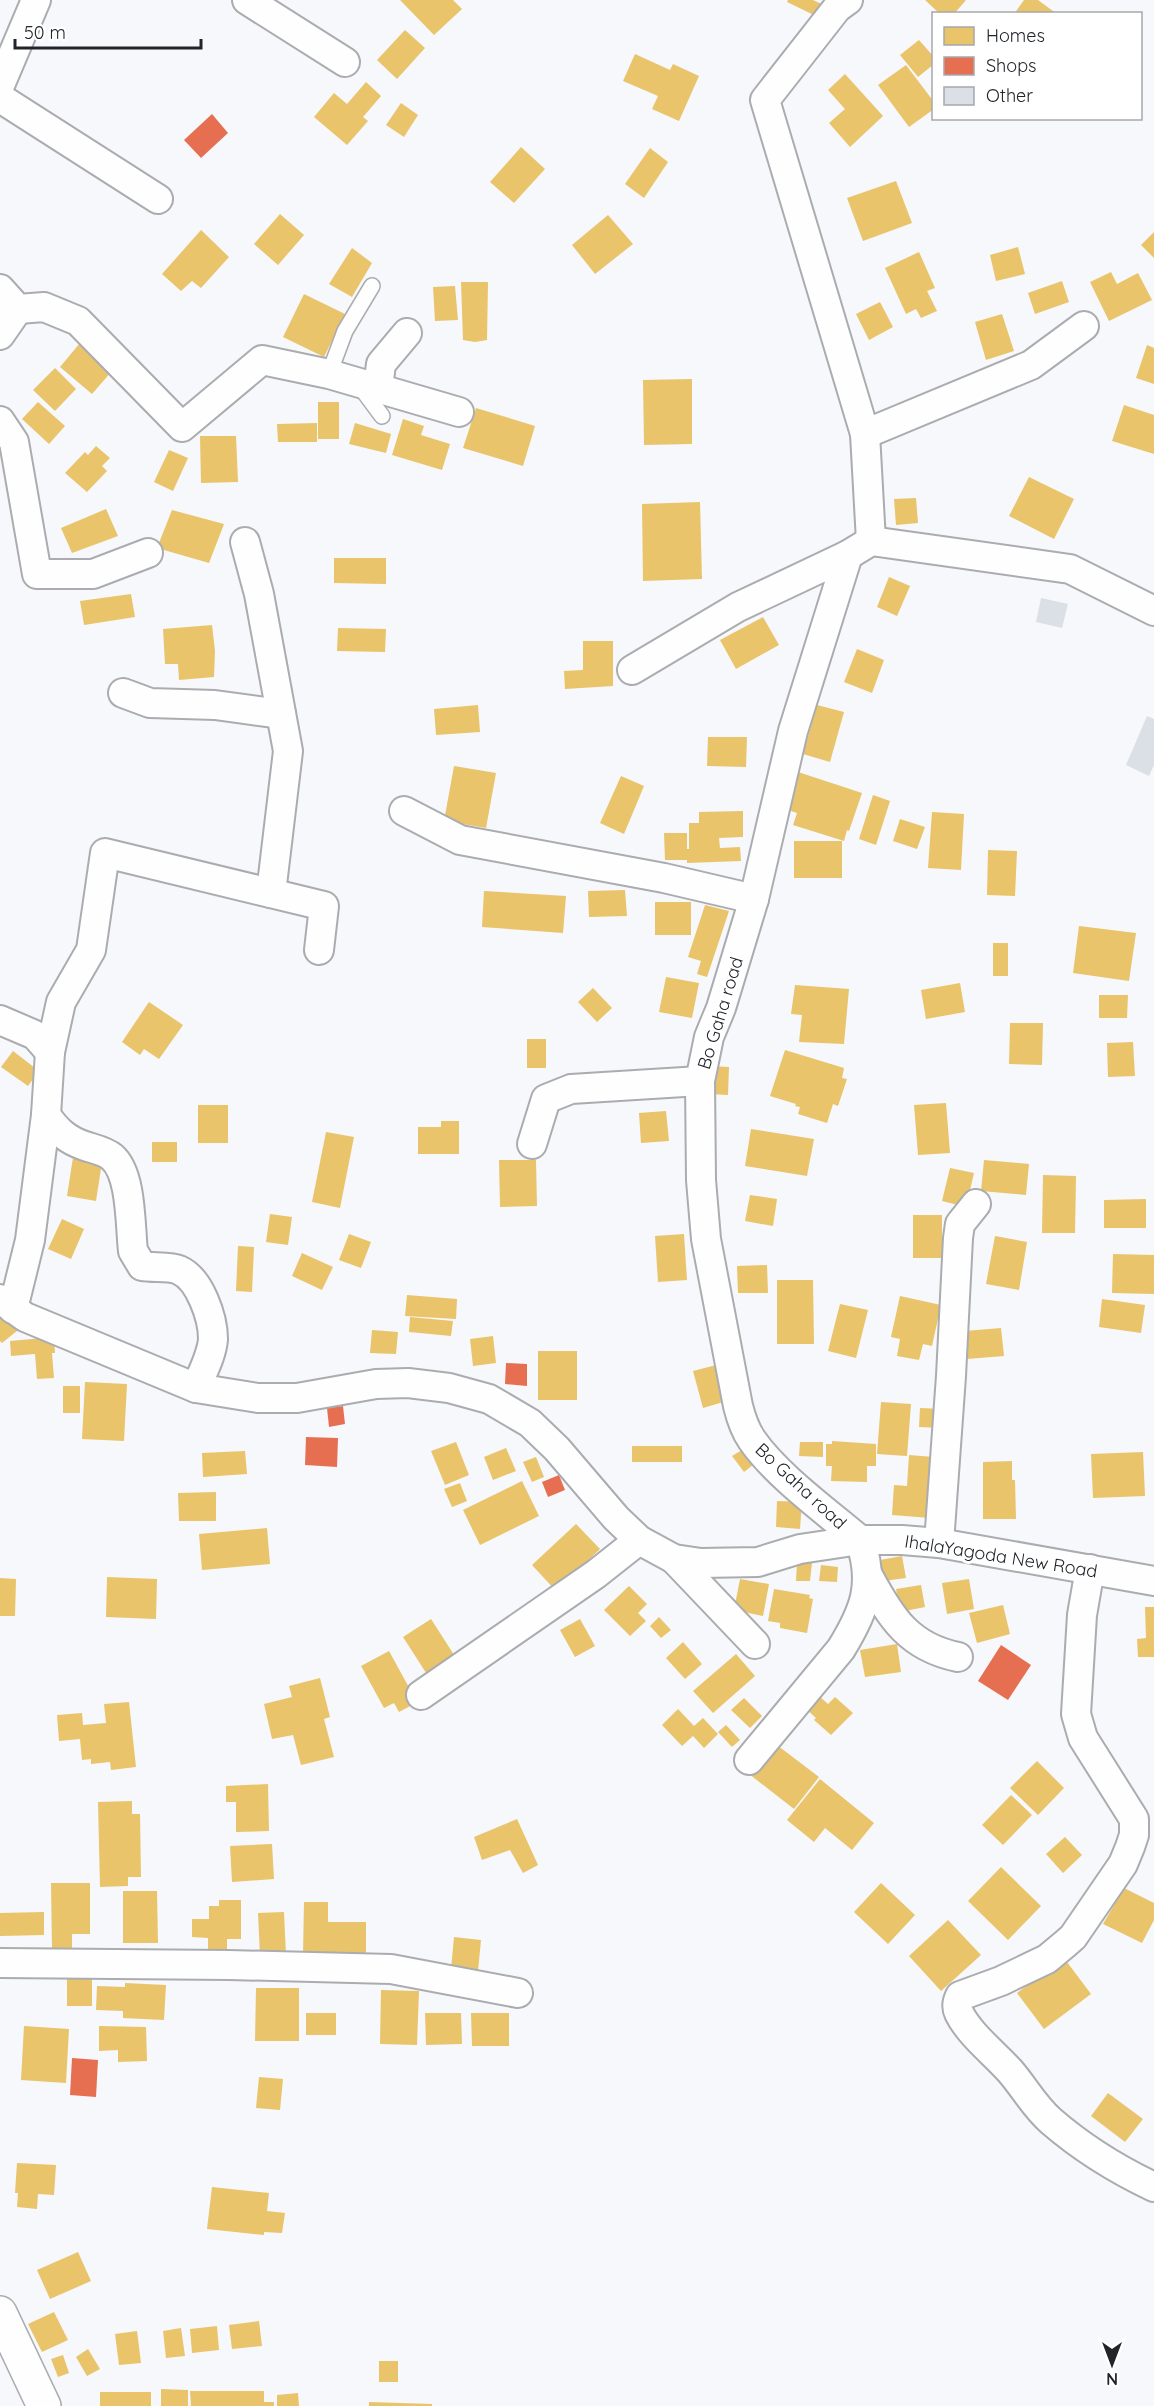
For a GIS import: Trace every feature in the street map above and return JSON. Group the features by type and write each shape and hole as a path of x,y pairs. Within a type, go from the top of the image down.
{"main road":[{"path":"0,2313 44,2406"}],"street":[{"path":"0,85 36,0"},
{"path":"247,0 345,62"},
{"path":"848,0 837,8 765,100 865,434 859,548"},
{"path":"0,98 158,199"},
{"path":"0,335 9,299 44,307 78,321 182,427 261,360 329,375 373,396 459,412"},
{"path":"865,434 1031,365 1084,326"},
{"path":"373,396 381,364 407,333"},
{"path":"0,421 14,442 38,574 93,574 148,554"},
{"path":"245,542 259,594 288,751 271,893"},
{"path":"632,670 738,607 859,548 1070,569 1153,606"},
{"name":"Bo Gaha road","path":"859,548 794,731 754,899 721,1008 709,1037 700,1082 700,1180 706,1239 738,1406 745,1427 752,1440 774,1465 860,1540"},
{"path":"123,693 150,703 215,705 281,714"},
{"path":"404,811 460,840 664,878 754,899"},
{"path":"6,1304 30,1240 46,1115 50,1052 61,1002 91,950 105,854 324,906 319,950"},
{"path":"0,1020 35,1035 50,1052"},
{"path":"532,1144 546,1099 571,1089 700,1082"},
{"path":"46,1115 58,1132 72,1141 111,1156 122,1170 133,1251 142,1266 178,1270 195,1282 204,1300 213,1339 196,1388"},
{"path":"939,1543 951,1376 957,1238 960,1224 976,1204"},
{"name":"IhalaYagoda New Road","path":"6,1304 25,1317 70,1337 196,1388 258,1398 297,1398 376,1384 408,1383 449,1388 489,1399 530,1424 557,1449 616,1518 639,1540 674,1559 701,1563 758,1562 800,1549 860,1540 902,1540 939,1543 1154,1581"},
{"path":"422,1695 596,1574 639,1540"},
{"path":"860,1540 869,1576 886,1608 904,1631 923,1645 940,1653 958,1657"},
{"path":"674,1559 755,1644"},
{"path":"1090,1569 1083,1615 1076,1714 1083,1738 1134,1818 1132,1841 1123,1864 1073,1937 1047,1959 1001,1982 960,1996 957,2011 968,2027 1012,2074 1031,2100 1050,2120 1103,2158 1154,2187"},
{"path":"749,1760 841,1648 862,1606 869,1576"},
{"path":"0,1963 391,1969 518,1993"}],"lane":[{"path":"329,375 345,331 372,286"}],"building: Homes":[{"path":"400,0 453,0 462,9 434,35"},
{"path":"788,0 813,0 826,6 820,18 787,2"},
{"path":"925,0 966,0 956,12 938,12"},
{"path":"1024,0 1038,0 1054,12 1015,12"},
{"path":"405,30 425,48 397,79 377,60"},
{"path":"919,40 932,55 932,66 918,77 900,55"},
{"path":"635,54 670,70 673,64 699,76 679,121 652,109 658,96 623,81"},
{"path":"906,65 932,99 932,110 909,127 878,85"},
{"path":"845,74 883,116 850,147 829,123 845,109 828,90"},
{"path":"366,82 381,96 363,117 368,121 347,145 314,117 334,93 347,104"},
{"path":"401,103 418,115 404,137 386,125"},
{"path":"521,147 545,169 514,203 490,182"},
{"path":"650,148 668,162 644,198 625,184"},
{"path":"896,181 912,223 863,241 847,198"},
{"path":"280,214 304,235 278,265 254,244"},
{"path":"608,215 633,244 595,274 572,245"},
{"path":"201,230 229,257 201,288 192,281 181,291 162,274"},
{"path":"1154,232 1154,258 1141,245"},
{"path":"1018,247 1025,274 996,281 990,255"},
{"path":"352,248 372,263 352,297 329,284"},
{"path":"919,252 935,288 927,291 937,311 921,318 916,309 906,314 885,268"},
{"path":"1111,272 1117,284 1138,273 1152,300 1109,321 1090,282"},
{"path":"1062,281 1069,302 1035,314 1028,293"},
{"path":"461,282 488,282 487,340 475,342 463,340"},
{"path":"455,286 458,320 435,321 433,287"},
{"path":"304,294 345,314 324,357 283,337"},
{"path":"880,302 893,327 869,340 856,314"},
{"path":"1002,314 1014,351 986,360 975,322"},
{"path":"80,343 112,371 92,394 60,367"},
{"path":"1147,345 1154,348 1154,384 1136,378"},
{"path":"55,368 76,389 55,411 33,390"},
{"path":"692,379 692,444 644,445 643,380"},
{"path":"38,402 65,426 49,444 22,419"},
{"path":"318,402 339,402 339,439 318,439"},
{"path":"1124,405 1154,415 1154,454 1112,441"},
{"path":"476,408 535,426 523,466 463,448"},
{"path":"403,419 424,426 421,435 450,444 442,470 392,455"},
{"path":"317,423 317,442 278,442 277,424"},
{"path":"355,423 391,434 386,453 349,444"},
{"path":"200,436 236,436 238,482 201,483"},
{"path":"96,446 110,458 102,466 107,471 87,492 65,473 85,452 88,455"},
{"path":"169,450 188,458 173,491 154,482"},
{"path":"1029,477 1074,499 1054,539 1009,516"},
{"path":"916,498 918,523 896,525 894,499"},
{"path":"700,502 702,579 643,581 642,504"},
{"path":"106,509 118,536 72,553 61,528"},
{"path":"172,510 224,524 209,563 157,548"},
{"path":"334,558 386,558 386,584 334,583"},
{"path":"889,577 910,586 897,616 877,607"},
{"path":"131,594 135,617 84,625 80,601"},
{"path":"763,617 779,645 736,669 720,640"},
{"path":"212,625 215,651 214,677 179,680 178,664 165,664 163,629"},
{"path":"338,628 386,629 385,652 337,651"},
{"path":"583,641 613,641 613,686 565,689 564,671 583,670"},
{"path":"857,649 884,660 872,693 844,682"},
{"path":"478,705 480,732 436,735 434,709"},
{"path":"817,705 844,712 830,762 803,754"},
{"path":"708,737 747,737 746,767 707,766"},
{"path":"454,766 496,773 486,828 444,821"},
{"path":"795,771 862,793 844,841 793,825 797,813 782,808"},
{"path":"621,776 644,786 624,834 600,823"},
{"path":"873,795 890,801 876,845 859,839"},
{"path":"743,811 743,837 719,838 720,848 740,847 741,861 687,863 687,860 665,860 664,833 687,833 687,849 689,849 689,823 699,823 699,812"},
{"path":"932,812 964,814 961,870 928,868"},
{"path":"900,819 925,827 917,849 893,841"},
{"path":"794,841 842,841 842,878 794,878"},
{"path":"988,850 1017,851 1015,896 987,895"},
{"path":"625,890 627,916 589,917 588,891"},
{"path":"484,891 566,896 563,933 482,927"},
{"path":"655,902 691,902 691,935 655,935"},
{"path":"705,905 729,911 707,977 697,974 701,961 688,957"},
{"path":"1079,926 1136,933 1129,981 1073,973"},
{"path":"993,943 1008,943 1008,976 993,976"},
{"path":"666,977 699,983 692,1018 659,1012"},
{"path":"960,983 965,1012 926,1019 921,990"},
{"path":"795,985 849,989 844,1044 799,1042 802,1015 791,1014"},
{"path":"593,988 612,1008 597,1022 578,1002"},
{"path":"1099,995 1128,995 1127,1018 1099,1018"},
{"path":"149,1002 183,1025 159,1059 144,1049 140,1055 122,1042"},
{"path":"1010,1023 1043,1023 1042,1065 1009,1064"},
{"path":"527,1039 546,1039 546,1068 527,1068"},
{"path":"1133,1042 1135,1076 1108,1077 1107,1043"},
{"path":"785,1050 844,1068 842,1078 847,1079 838,1106 833,1104 827,1123 798,1114 800,1107 795,1106 796,1104 770,1096"},
{"path":"13,1051 39,1071 28,1086 1,1067"},
{"path":"710,1066 729,1067 728,1095 709,1094"},
{"path":"946,1103 950,1153 918,1155 914,1105"},
{"path":"198,1105 228,1105 228,1143 198,1143"},
{"path":"666,1111 669,1141 641,1143 639,1113"},
{"path":"441,1121 459,1121 459,1154 418,1154 418,1127 441,1127"},
{"path":"751,1129 814,1139 807,1176 745,1166"},
{"path":"326,1132 354,1137 340,1208 312,1202"},
{"path":"152,1142 177,1142 177,1162 152,1162"},
{"path":"74,1151 103,1156 96,1201 67,1196"},
{"path":"499,1160 536,1160 537,1206 500,1207"},
{"path":"984,1160 1029,1164 1026,1195 981,1191"},
{"path":"950,1168 974,1173 966,1207 942,1201"},
{"path":"1043,1175 1076,1176 1075,1233 1042,1233"},
{"path":"750,1195 777,1199 773,1226 745,1221"},
{"path":"1146,1199 1146,1228 1104,1228 1104,1200"},
{"path":"270,1214 292,1217 288,1245 266,1242"},
{"path":"913,1215 942,1215 942,1258 913,1258"},
{"path":"62,1219 84,1229 71,1259 48,1249"},
{"path":"349,1234 371,1242 361,1268 339,1260"},
{"path":"684,1234 687,1280 658,1282 655,1236"},
{"path":"995,1236 1027,1242 1019,1290 986,1284"},
{"path":"238,1246 254,1247 252,1292 236,1291"},
{"path":"302,1253 333,1267 322,1290 292,1276"},
{"path":"1113,1254 1154,1255 1154,1294 1112,1293"},
{"path":"767,1265 768,1293 738,1293 737,1266"},
{"path":"777,1280 813,1280 814,1344 777,1344"},
{"path":"407,1295 457,1299 456,1319 405,1316"},
{"path":"900,1296 941,1305 932,1346 923,1344 919,1360 897,1356 900,1339 891,1337"},
{"path":"1102,1299 1145,1305 1141,1333 1099,1327"},
{"path":"840,1304 868,1310 856,1358 828,1351"},
{"path":"0,1311 17,1331 2,1343 0,1341"},
{"path":"410,1317 453,1321 451,1336 409,1332"},
{"path":"1001,1328 1004,1356 967,1359 965,1331"},
{"path":"372,1330 398,1332 396,1354 370,1353"},
{"path":"493,1336 496,1363 473,1366 470,1339"},
{"path":"54,1337 55,1353 52,1353 54,1378 37,1379 35,1354 11,1356 10,1341"},
{"path":"538,1351 577,1351 577,1400 538,1400"},
{"path":"720,1364 730,1400 703,1408 693,1371"},
{"path":"85,1382 127,1384 124,1441 82,1439"},
{"path":"63,1386 80,1386 80,1413 63,1413"},
{"path":"881,1402 911,1404 907,1456 877,1454"},
{"path":"920,1408 942,1409 941,1428 919,1427"},
{"path":"832,1441 876,1444 876,1466 867,1466 867,1482 831,1481 832,1466 826,1466 826,1444 832,1444"},
{"path":"456,1442 469,1475 445,1485 431,1451"},
{"path":"800,1442 823,1442 823,1457 799,1456"},
{"path":"632,1446 682,1446 682,1462 632,1462"},
{"path":"506,1448 516,1471 493,1480 484,1457"},
{"path":"742,1450 753,1465 744,1472 732,1456"},
{"path":"245,1451 247,1474 203,1477 202,1453"},
{"path":"1143,1452 1145,1496 1093,1498 1091,1454"},
{"path":"909,1455 934,1457 930,1518 892,1515 894,1485 907,1486"},
{"path":"536,1457 544,1477 532,1482 523,1462"},
{"path":"1012,1461 1016,1519 983,1519 983,1462"},
{"path":"522,1481 539,1516 480,1545 463,1510"},
{"path":"460,1483 467,1501 452,1507 444,1489"},
{"path":"216,1492 216,1521 179,1521 178,1493"},
{"path":"777,1501 802,1502 800,1529 776,1527"},
{"path":"576,1524 600,1549 556,1591 532,1565"},
{"path":"267,1528 270,1564 202,1570 199,1534"},
{"path":"902,1556 906,1578 884,1581 880,1560"},
{"path":"797,1562 812,1563 810,1581 796,1581"},
{"path":"821,1565 838,1567 837,1582 819,1581"},
{"path":"107,1577 157,1579 156,1619 106,1617"},
{"path":"0,1578 16,1579 15,1616 0,1616"},
{"path":"740,1579 769,1584 763,1616 734,1610"},
{"path":"969,1579 974,1609 947,1614 942,1583"},
{"path":"921,1585 925,1607 900,1612 896,1589"},
{"path":"629,1586 647,1604 638,1613 646,1621 630,1636 604,1610"},
{"path":"774,1589 810,1595 809,1598 813,1599 807,1633 780,1628 780,1623 768,1621"},
{"path":"1003,1605 1010,1634 977,1643 969,1613"},
{"path":"1145,1607 1154,1607 1154,1657 1138,1657 1137,1639 1146,1638"},
{"path":"659,1617 671,1630 661,1638 650,1626"},
{"path":"431,1619 458,1661 430,1679 403,1637"},
{"path":"580,1619 595,1646 575,1657 560,1630"},
{"path":"683,1642 702,1664 685,1679 666,1658"},
{"path":"897,1644 901,1672 865,1677 860,1650"},
{"path":"389,1651 412,1693 414,1704 399,1712 394,1703 384,1708 361,1666"},
{"path":"736,1654 755,1676 713,1713 693,1691"},
{"path":"320,1678 330,1717 324,1719 334,1757 301,1765 293,1735 272,1739 264,1704 292,1697 289,1686"},
{"path":"818,1695 828,1704 835,1697 853,1713 831,1735 814,1720 816,1718 805,1708"},
{"path":"744,1698 762,1716 750,1728 731,1710"},
{"path":"129,1702 136,1767 111,1770 110,1762 91,1764 91,1759 82,1760 80,1739 59,1741 57,1715 82,1713 83,1725 106,1723 104,1704"},
{"path":"678,1709 694,1726 703,1718 718,1734 704,1748 693,1736 682,1746 662,1725"},
{"path":"726,1725 740,1740 732,1747 718,1732"},
{"path":"773,1742 819,1777 794,1809 749,1774"},
{"path":"1037,1761 1064,1788 1038,1815 1010,1788"},
{"path":"820,1779 874,1823 852,1850 825,1828 814,1842 787,1820"},
{"path":"268,1784 269,1831 236,1832 236,1802 226,1802 226,1786"},
{"path":"1011,1795 1032,1815 1003,1845 982,1825"},
{"path":"132,1801 132,1814 140,1814 141,1877 128,1877 128,1886 100,1887 98,1802"},
{"path":"517,1819 538,1865 523,1873 510,1850 482,1860 474,1837"},
{"path":"1065,1837 1082,1855 1063,1873 1046,1854"},
{"path":"272,1844 274,1879 232,1882 230,1846"},
{"path":"1001,1867 1041,1906 1008,1940 968,1901"},
{"path":"51,1883 90,1883 90,1934 72,1934 72,1950 52,1950"},
{"path":"881,1883 915,1915 888,1944 854,1912"},
{"path":"1124,1888 1154,1903 1154,1920 1142,1943 1103,1924"},
{"path":"123,1891 157,1891 158,1943 123,1943"},
{"path":"219,1900 241,1900 241,1939 227,1939 227,1952 208,1952 208,1938 192,1937 192,1919 209,1919 209,1906 219,1906"},
{"path":"304,1902 328,1902 328,1922 366,1922 366,1956 303,1955"},
{"path":"44,1912 44,1935 0,1936 0,1913"},
{"path":"284,1912 286,1955 260,1956 258,1913"},
{"path":"948,1920 981,1955 941,1991 909,1956"},
{"path":"454,1937 481,1940 478,1971 451,1969"},
{"path":"1064,1958 1091,1994 1044,2029 1017,1993"},
{"path":"67,1977 92,1977 92,2006 67,2006"},
{"path":"125,1983 166,1985 164,2020 123,2018 123,2011 96,2010 97,1986 125,1987"},
{"path":"256,1988 299,1988 299,2041 255,2041"},
{"path":"381,1990 419,1991 417,2045 380,2044"},
{"path":"306,2013 336,2013 336,2035 306,2035"},
{"path":"425,2013 461,2013 462,2044 426,2045"},
{"path":"471,2013 509,2013 509,2046 472,2046"},
{"path":"24,2026 69,2029 66,2083 21,2080"},
{"path":"99,2026 146,2027 147,2061 118,2062 118,2050 99,2051"},
{"path":"259,2077 283,2079 280,2110 256,2108"},
{"path":"1108,2093 1143,2119 1125,2142 1091,2116"},
{"path":"17,2163 56,2165 54,2195 38,2194 37,2209 17,2207 18,2193 15,2193"},
{"path":"212,2187 269,2193 267,2211 285,2213 282,2233 264,2232 264,2235 207,2229"},
{"path":"78,2252 91,2281 50,2299 37,2270"},
{"path":"54,2312 68,2340 42,2352 28,2324"},
{"path":"259,2321 262,2346 232,2349 229,2325"},
{"path":"217,2326 219,2350 192,2353 190,2329"},
{"path":"181,2328 185,2356 166,2358 163,2331"},
{"path":"137,2331 141,2363 119,2365 115,2334"},
{"path":"88,2349 100,2369 87,2376 76,2357"},
{"path":"63,2355 69,2373 58,2377 51,2359"},
{"path":"379,2361 398,2361 398,2382 379,2382"},
{"path":"161,2389 188,2390 188,2406 161,2406"},
{"path":"190,2391 264,2391 264,2402 274,2402 274,2406 191,2406"},
{"path":"100,2392 151,2392 151,2406 100,2406"},
{"path":"298,2393 299,2406 277,2406 277,2395"},
{"path":"369,2402 432,2404 432,2406 369,2406"}],"building: Shops":[{"path":"212,114 228,133 201,158 184,140"},
{"path":"506,1363 527,1364 527,1386 505,1384"},
{"path":"343,1406 345,1424 329,1427 327,1408"},
{"path":"306,1437 338,1438 337,1467 305,1465"},
{"path":"559,1475 565,1490 548,1497 542,1482"},
{"path":"1001,1645 1031,1665 1008,1700 978,1681"},
{"path":"72,2058 98,2060 96,2097 70,2095"}],"building: Other":[{"path":"1041,598 1068,604 1062,628 1036,622"},
{"path":"1147,716 1154,719 1154,765 1149,776 1126,765"}]}
